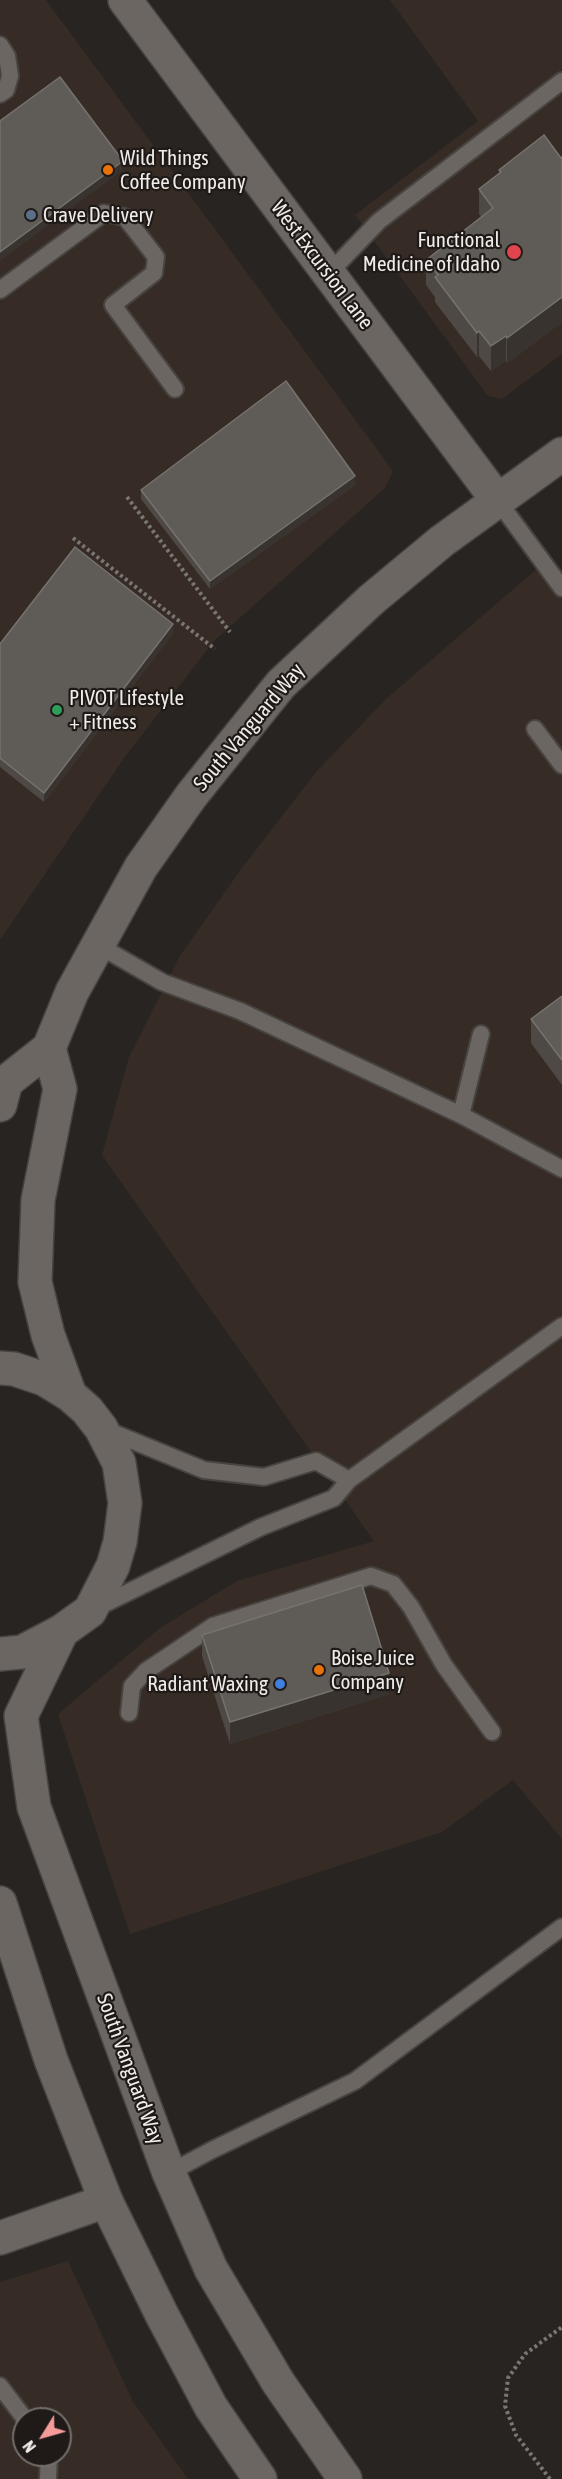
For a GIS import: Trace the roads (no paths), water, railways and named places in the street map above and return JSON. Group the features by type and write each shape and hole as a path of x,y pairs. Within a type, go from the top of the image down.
{"street":[{"name":"West Excursion Lane","path":"124,0 498,501"},
{"name":"South Vanguard Way","path":"0,1105 6,1082 49,1048 72,992 96,944 141,867 184,805 281,684 371,600 442,541 562,454"},
{"path":"49,1048 60,1089 38,1200 35,1281 48,1335 70,1395"},
{"path":"0,1368 14,1369 44,1379 70,1395 87,1410 101,1428 119,1463 125,1503 120,1542 115,1558 90,1611 62,1632 22,1652 0,1654"},
{"name":"South Vanguard Way","path":"62,1632 21,1716 34,1807 169,2173 211,2269 278,2382 345,2479"},
{"path":"0,1904 51,2060 106,2201 162,2315 211,2407 260,2479"},
{"path":"0,2238 106,2201"}],"lane":[{"path":"0,45 7,56 10,76 6,90 0,94"},
{"path":"328,274 379,221 562,81"},
{"path":"0,290 104,213 125,217 156,257 154,273 113,305 175,389"},
{"path":"498,501 562,588"},
{"path":"535,729 562,765"},
{"path":"96,944 162,982 240,1011 461,1116 562,1169"},
{"path":"461,1116 481,1034"},
{"path":"90,1611 261,1527 334,1498 349,1480 562,1326"},
{"path":"101,1428 204,1470 264,1477 316,1461 349,1480"},
{"path":"129,1713 132,1686 146,1671 213,1626 371,1576 393,1584 411,1607 444,1665 492,1732"},
{"path":"169,2173 355,2081 562,1927"},
{"path":"2,2394 14,2407"}],"place":[{"name":"Wild Things Coffee Company","path":"108,170"},
{"name":"Crave Delivery","path":"31,215"},
{"name":"Functional Medicine of Idaho","path":"514,252"},
{"name":"PIVOT Lifestyle + Fitness","path":"57,710"},
{"name":"Boise Juice Company","path":"319,1670"},
{"name":"Radiant Waxing","path":"280,1684"}]}
